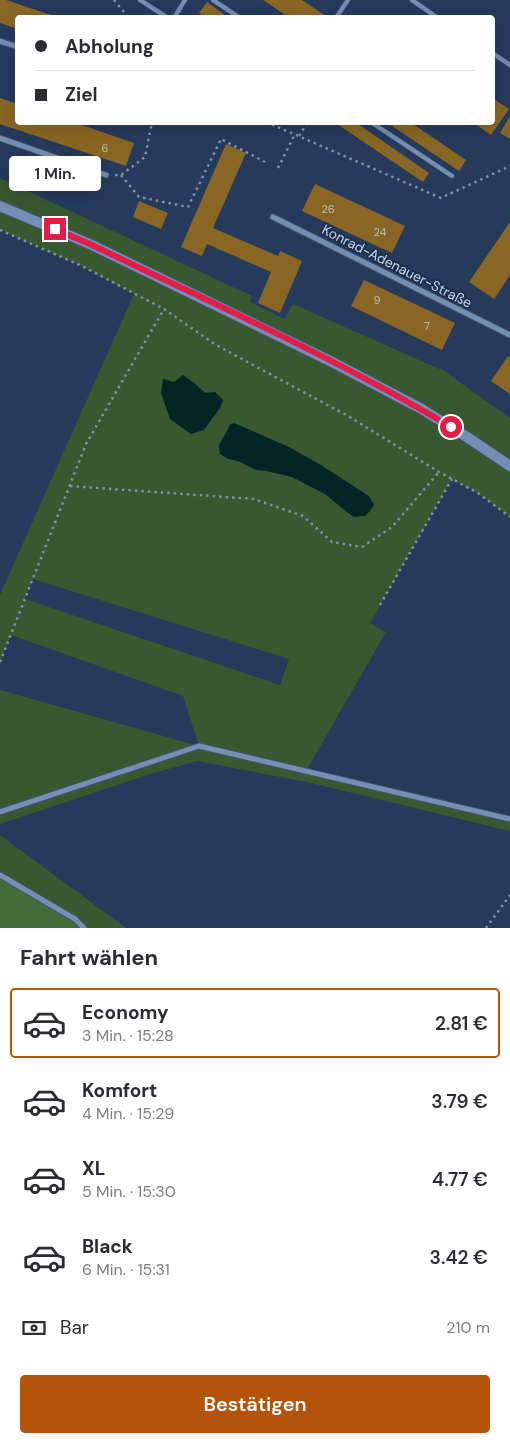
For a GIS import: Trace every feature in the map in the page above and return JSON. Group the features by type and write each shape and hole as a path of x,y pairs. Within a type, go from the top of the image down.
{"main road":[{"path":"0,206 92,245 330,361 420,408 510,466"}],"street":[{"path":"0,41 15,46"},
{"path":"0,138 106,175"},
{"name":"Konrad-Adenauer-Straße","path":"273,217 510,336"},
{"path":"0,812 200,746 510,819"},
{"path":"0,875 75,919 84,928"}],"lane":[{"path":"140,0 163,15"},
{"path":"176,15 185,0"},
{"path":"213,0 236,15"},
{"path":"338,15 348,0"},
{"path":"412,0 434,15"},
{"path":"495,55 510,65"},
{"path":"376,125 452,176"}],"path":[{"path":"114,0 126,15"},
{"path":"106,175 121,175 145,157 151,125"},
{"path":"273,125 441,198 510,166"},
{"path":"299,136 306,125"},
{"path":"278,168 295,134"},
{"path":"121,175 138,197 188,207 221,139 266,162"},
{"path":"0,230 82,266 164,309 216,345 348,416 478,493 510,517"},
{"path":"0,662 86,444 164,309"},
{"path":"70,486 254,499 303,516 332,542 362,547 392,527 440,472"},
{"path":"380,605 452,479"},
{"path":"486,928 510,894"}],"green space":[{"path":"0,178 252,296 250,302 284,319 293,304 444,371 510,418 510,517 478,493 452,479 370,623 386,632 306,771 510,819 510,831 307,782 197,761 147,775 0,824 0,690 199,746 183,696 11,635 0,662 0,595 134,294 82,266 0,230","holes":["163,379 174,382 194,383 205,393 170,419 166,407","33,579 289,659 280,685 25,599"]},
{"path":"0,835 126,928 84,928 0,875"},
{"path":"0,875 75,919 84,928 0,928"}],"shaded area":[{"path":"183,375 205,393 215,392 223,400 220,408 204,430 191,434 170,419 161,393 163,379 174,382"},
{"path":"234,423 289,447 321,465 369,496 374,505 365,516 354,517 325,494 292,477 256,470 238,461 228,459 220,454 219,445 230,425"}],"building":[{"path":"0,0 6,0 51,15 15,15 15,28 0,23"},
{"path":"263,0 302,0 324,15 286,15"},
{"path":"207,2 225,15 202,15 199,13"},
{"path":"0,98 15,103 15,125 82,125 134,143 126,166 0,124"},
{"path":"495,100 509,109 491,135 476,125 495,125"},
{"path":"510,116 510,139 500,133"},
{"path":"338,125 359,125 429,173 423,182"},
{"path":"390,125 414,125 466,160 459,171"},
{"path":"226,144 246,153 213,228 278,256 280,251 302,261 280,313 258,303 271,272 207,244 202,256 181,247"},
{"path":"315,184 405,226 392,253 302,211"},
{"path":"139,201 168,213 161,229 133,217"},
{"path":"510,222 510,275 494,299 469,282"},
{"path":"364,280 455,323 442,350 351,306"},
{"path":"508,356 510,358 510,394 491,381"}],"route":[{"path":"55,229 92,245 314,353 420,408 451,427"}]}
